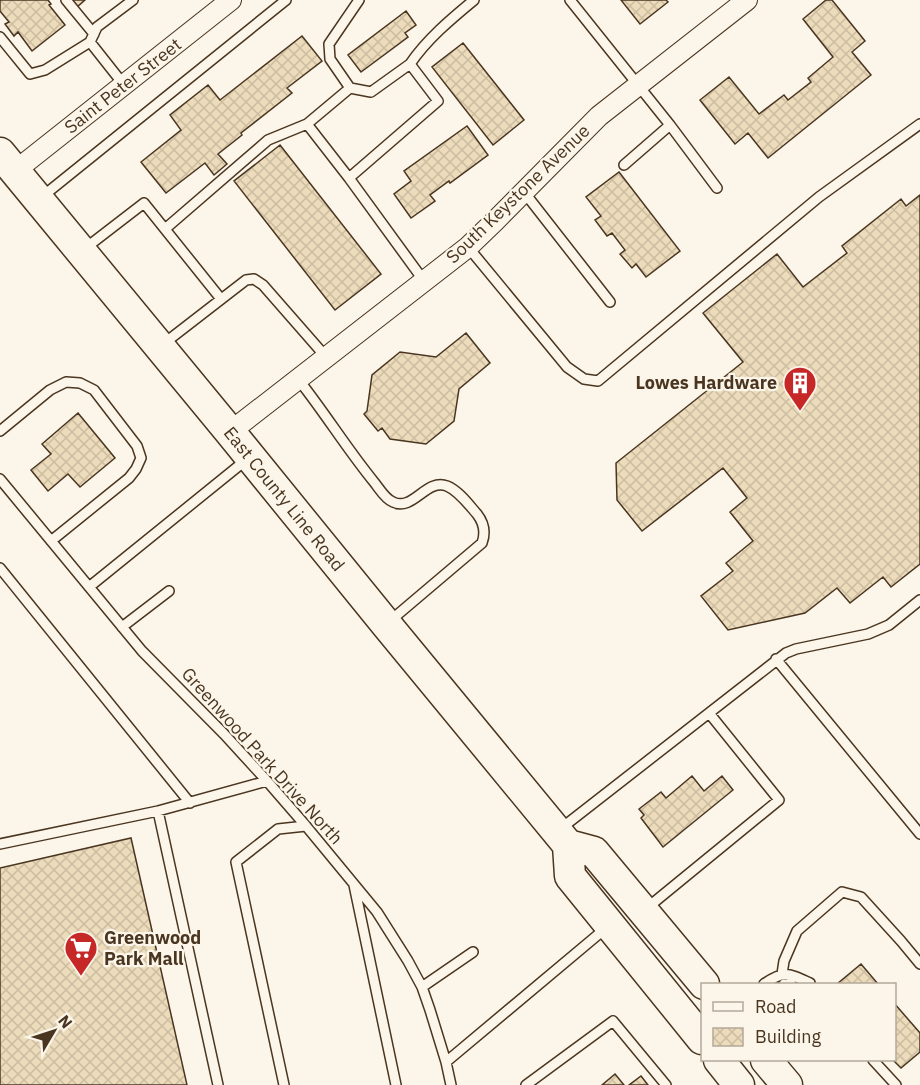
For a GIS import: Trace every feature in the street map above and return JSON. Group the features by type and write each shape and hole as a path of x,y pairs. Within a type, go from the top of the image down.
{"main road":[{"name":"East County Line Road","path":"8,162 562,838"},
{"path":"562,838 594,852 703,983"},
{"path":"562,838 570,876 701,1038"},
{"path":"631,949 656,957 701,1010"},
{"path":"721,1061 739,1085"},
{"path":"768,1061 787,1085"}],"street":[{"name":"Saint Peter Street","path":"8,162 124,85 231,0"},
{"name":"South Keystone Avenue","path":"230,432 468,247 599,116 747,0"}],"lane":[{"path":"66,0 124,85"},
{"path":"0,37 30,74 45,70 92,38 97,27 133,0"},
{"path":"39,200 286,0"},
{"path":"359,0 329,44 330,60 350,88 371,92 410,64 442,28 474,0"},
{"path":"457,0 464,9"},
{"path":"570,0 670,124 717,188"},
{"path":"349,178 438,101 410,64"},
{"path":"165,229 268,140 308,124 350,88"},
{"path":"308,124 424,281"},
{"path":"624,165 670,124"},
{"path":"468,247 567,367 584,379 598,381 819,197 920,124"},
{"path":"524,192 610,302"},
{"path":"82,252 144,203 221,299"},
{"path":"160,347 246,280 254,279 263,285 326,357"},
{"path":"298,379 360,466 384,495 393,502 401,504 430,487 446,486 467,503 480,518 484,528 485,536 482,543 386,624"},
{"path":"0,431 50,390 66,382 80,383 94,390 137,446 141,458 129,478 51,541"},
{"path":"89,587 251,457"},
{"name":"Greenwood Park Drive North","path":"0,478 142,651 224,734 306,826 376,912 395,939 422,987 451,1085"},
{"path":"0,568 190,803"},
{"path":"122,627 169,591"},
{"path":"562,838 776,659 796,649 868,634 889,625 920,600"},
{"path":"776,659 920,834"},
{"path":"643,911 780,800 709,713"},
{"path":"0,844 158,811 267,782"},
{"path":"158,811 218,1085"},
{"path":"284,1085 236,862 278,829 306,826"},
{"path":"353,883 396,1085"},
{"path":"782,974 784,961 797,931 842,892 861,897 920,964"},
{"path":"446,1062 610,924"},
{"path":"422,987 473,952"},
{"path":"766,983 782,974 788,974 810,983"},
{"path":"526,1085 613,1021 666,1085"},
{"path":"875,1061 893,1084"}],"building":[{"path":"0,0 48,0 51,4 49,5 65,25 32,51 18,32 14,36 5,24 9,22 0,11"},
{"path":"70,0 85,0 76,8"},
{"path":"621,0 666,0 668,2 640,24"},
{"path":"826,0 832,0 865,41 852,52 871,75 768,158 748,133 735,144 700,100 729,77 759,114 784,95 788,100 811,82 808,78 833,57 803,19"},
{"path":"406,11 416,25 405,33 408,37 361,72 348,55"},
{"path":"302,36 322,61 287,88 292,93 218,154 227,164 214,175 205,163 166,193 141,162 181,130 170,115 208,85 220,100"},
{"path":"463,43 524,120 493,145 432,67"},
{"path":"467,126 488,155 430,195 435,201 411,218 394,194 411,181 404,171"},
{"path":"280,145 381,274 335,310 234,181"},
{"path":"619,172 680,251 646,277 636,264 632,268 620,254 625,250 612,233 607,236 595,220 601,216 586,197"},
{"name":"Lowes Hardware","path":"920,195 920,564 891,587 883,577 850,603 837,588 805,613 728,630 701,596 733,571 726,563 753,541 730,512 747,498 723,468 642,531 617,500 616,463 743,362 703,313 777,254 803,287 847,253 842,246 901,199 906,206"},
{"path":"466,333 490,363 459,389 454,421 426,444 390,439 382,428 378,431 364,414 367,411 372,375 400,352 436,357"},
{"path":"78,413 115,458 80,487 68,474 48,491 31,470 51,454 42,444"},
{"path":"692,776 704,791 722,776 733,790 663,847 641,818 644,815 639,809 661,792 666,798"},
{"name":"Greenwood Park Mall","path":"131,838 187,1085 0,1085 0,868"},
{"path":"861,964 877,983 838,983"},
{"path":"896,1005 920,1033 920,1052 901,1068 894,1061 896,1061"},
{"path":"615,1074 624,1085 602,1085"},
{"path":"641,1076 648,1085 629,1085"}],"place":[{"name":"Lowes Hardware","path":"800,412"},
{"name":"Greenwood Park Mall","path":"81,977"}]}
